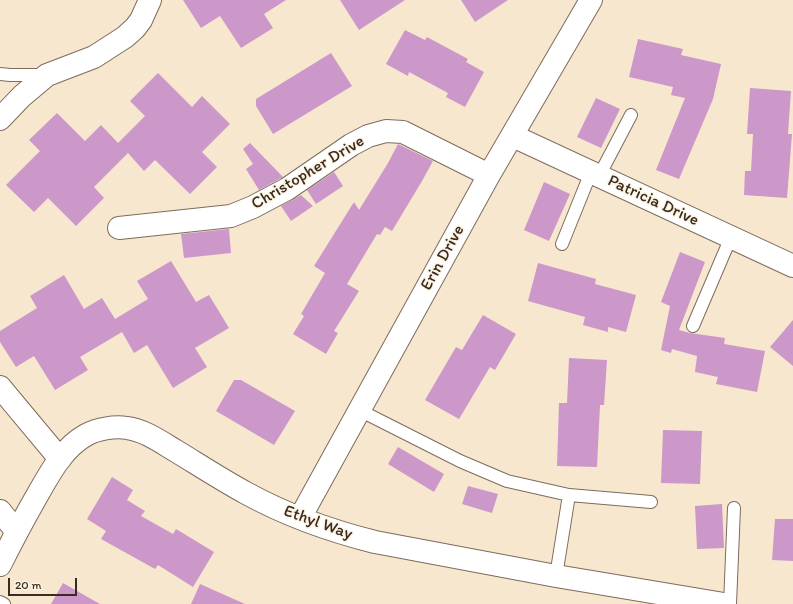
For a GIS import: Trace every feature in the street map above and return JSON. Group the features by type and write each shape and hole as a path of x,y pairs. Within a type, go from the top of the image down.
{"street":[{"path":"0,117 47,75 94,57 125,37 135,28 150,0"},
{"name":"Erin Drive","path":"300,518 489,175 591,0"},
{"name":"Christopher Drive","path":"119,228 231,216 253,208 287,189 351,145 368,136 386,131 403,132 489,175"},
{"name":"Patricia Drive","path":"513,136 793,266"},
{"path":"0,387 60,459"},
{"name":"Ethyl Way","path":"0,565 47,479 60,459 68,450 86,435 106,428 127,428 159,441 246,493 300,518 356,537 556,576 724,604"},
{"path":"0,511 17,532"}],"lane":[{"path":"0,74 47,75"},
{"path":"562,244 595,174 631,115"},
{"path":"693,326 731,237"},
{"path":"359,410 460,461 507,481 569,495 651,502"},
{"path":"556,576 569,495"},
{"path":"730,604 734,508"},
{"path":"0,602 4,604"}],"building":[{"path":"183,0 286,0 264,14 273,28 241,48 220,16 201,28"},
{"path":"340,0 405,0 359,30"},
{"path":"461,0 508,0 475,22"},
{"path":"405,30 425,40 427,37 468,59 466,62 484,72 465,107 446,97 448,93 409,72 408,76 386,64"},
{"path":"638,39 683,49 681,55 721,64 713,99 679,179 656,170 685,98 671,95 673,87 629,77"},
{"path":"331,53 352,86 273,134 256,106 256,99"},
{"path":"158,73 192,107 202,96 230,124 202,152 217,167 190,194 155,160 144,171 128,153 94,187 104,198 76,226 48,198 34,212 6,185 40,151 29,140 57,113 85,141 101,125 118,143 145,116 130,101"},
{"path":"750,88 791,91 788,134 792,134 787,198 744,195 745,171 751,171 753,134 747,134"},
{"path":"596,98 620,109 601,148 577,137"},
{"path":"250,143 283,177 259,190 246,169 253,164 243,149"},
{"path":"398,144 433,161 392,231 385,227 380,235 377,234 347,284 359,291 334,331 338,333 326,354 293,334 304,316 301,314 325,273 314,266 354,202 359,210"},
{"path":"334,172 343,186 316,204 307,190"},
{"path":"544,182 570,194 549,241 524,230"},
{"path":"301,195 313,206 291,221 281,206"},
{"path":"229,229 231,253 184,258 181,234"},
{"path":"680,252 705,262 679,330 725,338 724,344 765,351 757,392 716,384 718,377 695,372 697,356 672,349 671,353 661,350 670,306 661,302"},
{"path":"171,261 196,302 209,295 229,328 195,348 207,367 173,388 147,345 134,353 122,332 80,357 88,370 55,390 34,356 16,367 0,342 0,331 37,308 30,296 64,275 84,309 102,298 115,319 148,299 137,281"},
{"path":"538,263 596,279 595,284 636,295 626,332 608,327 608,332 583,325 585,317 528,301"},
{"path":"483,315 516,334 495,370 490,367 459,419 425,400 456,347 462,350"},
{"path":"793,320 793,366 770,347"},
{"path":"569,358 607,360 604,405 600,405 597,467 557,466 559,403 567,403"},
{"path":"234,380 241,380 295,411 274,445 216,411"},
{"path":"663,430 702,431 700,484 661,483"},
{"path":"398,447 444,474 434,492 388,464"},
{"path":"112,477 133,490 127,500 145,511 141,516 173,534 176,529 214,552 193,587 158,565 155,569 101,539 106,531 87,519"},
{"path":"468,486 498,494 492,513 462,504"},
{"path":"722,504 724,548 697,549 695,506"},
{"path":"775,519 793,519 793,561 772,560"},
{"path":"63,583 100,604 51,604"},
{"path":"200,584 245,604 191,604"}]}
